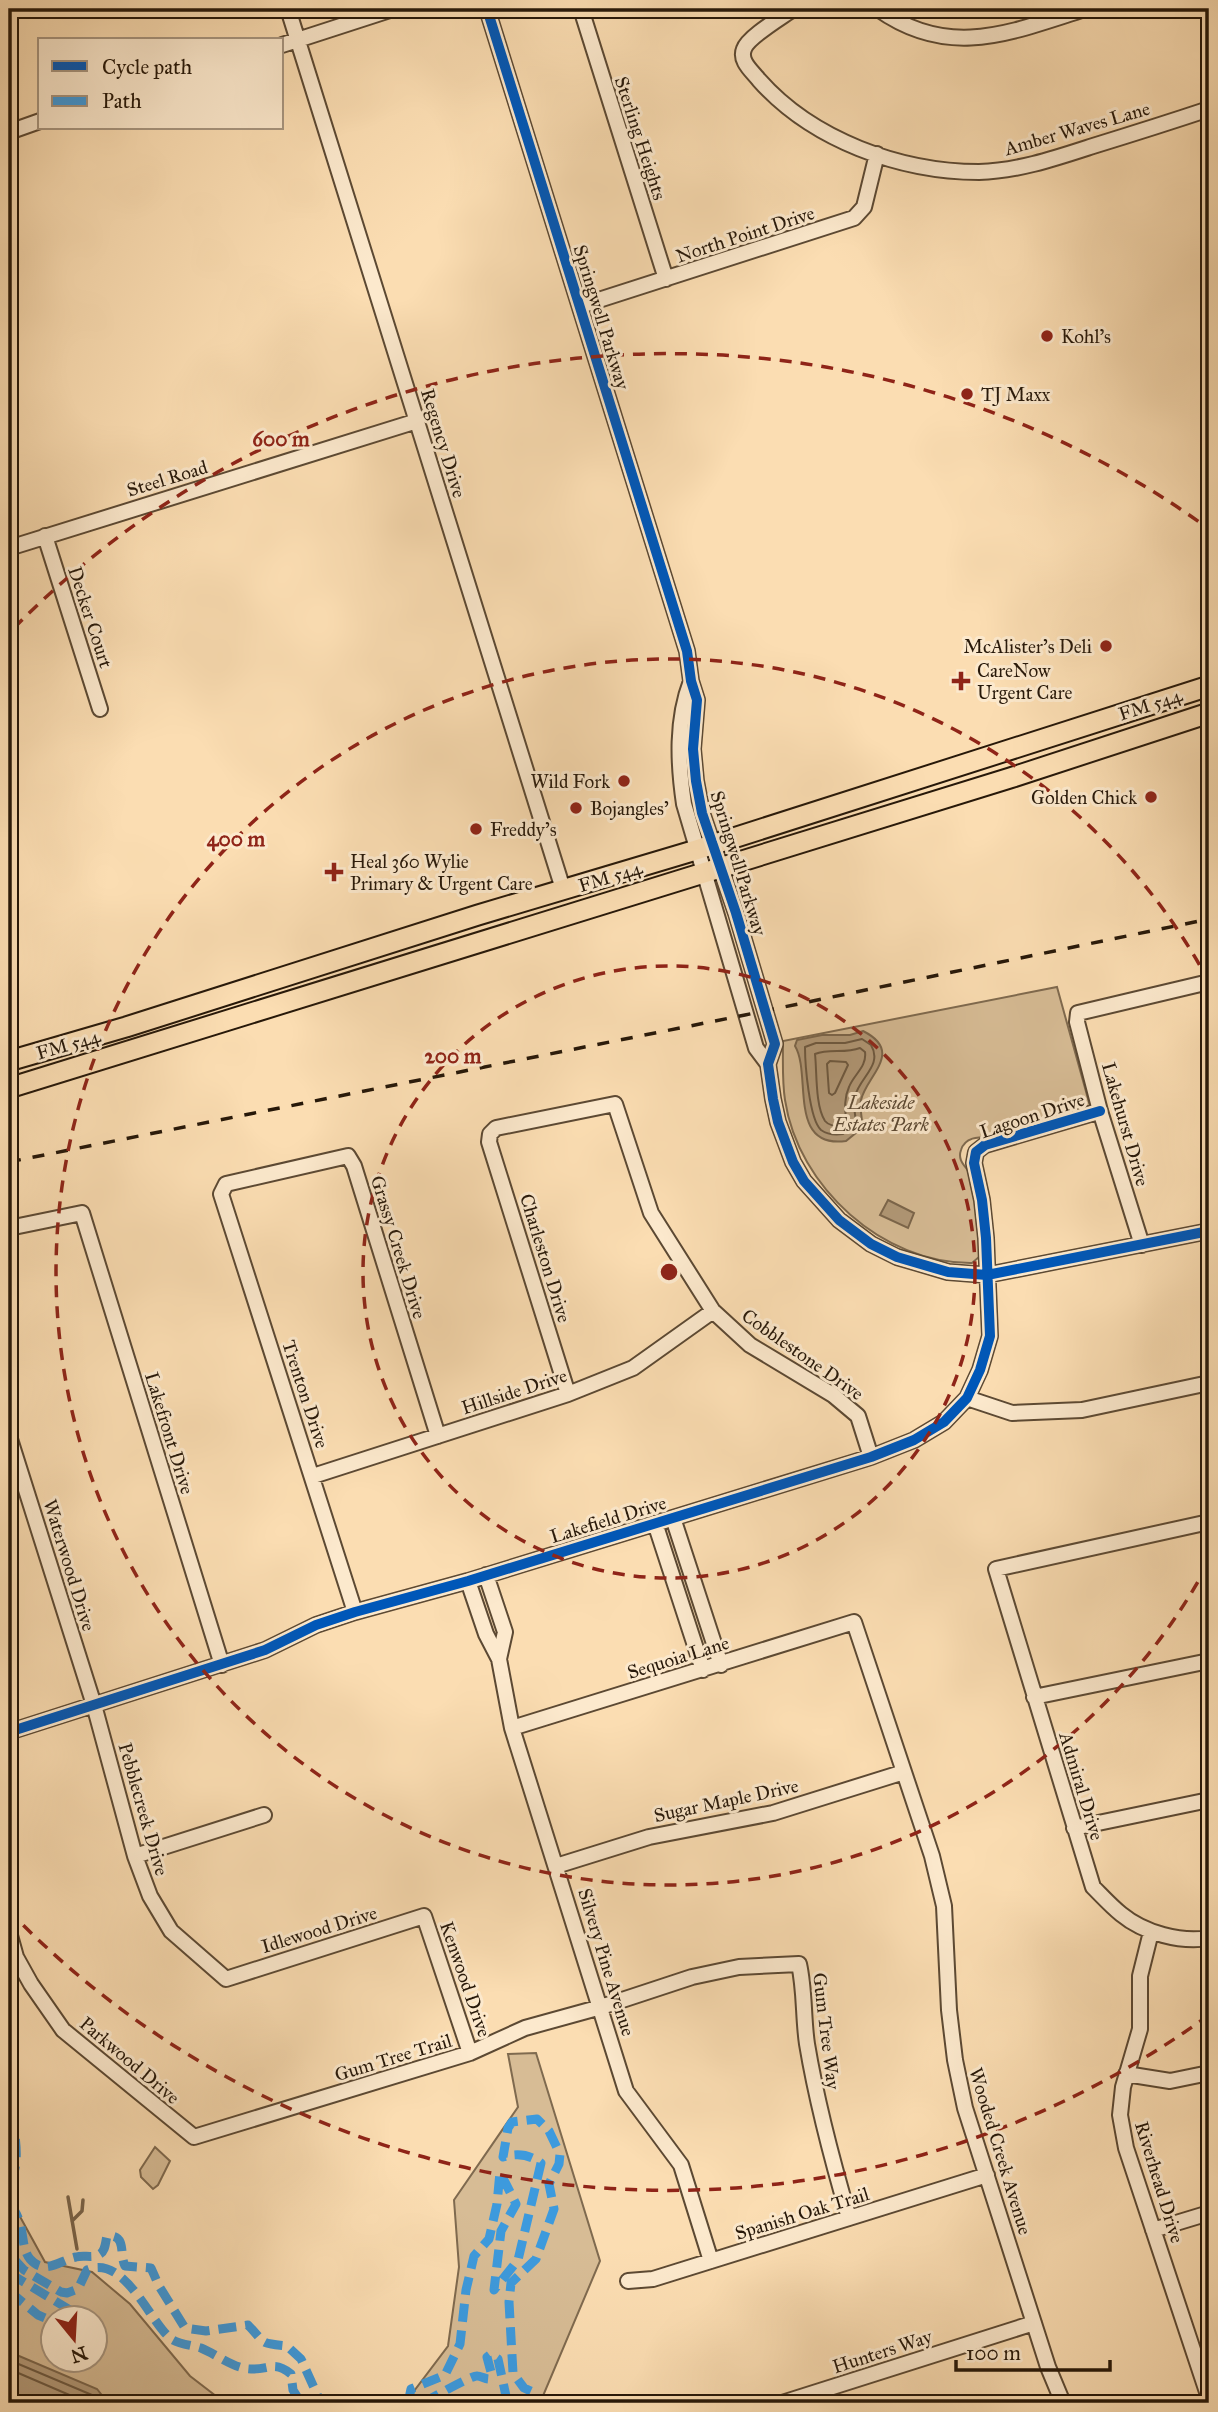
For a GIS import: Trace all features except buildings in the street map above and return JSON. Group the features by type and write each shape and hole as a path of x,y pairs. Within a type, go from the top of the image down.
{"main road":[{"name":"FM 544","path":"9,1061 704,847 1209,686"},
{"path":"1171,697 1179,723"},
{"name":"FM 544","path":"9,1088 439,956 1209,713"},
{"path":"940,771 948,796"},
{"path":"430,930 439,956"},
{"path":"167,1039 184,1023 229,1009 244,995 244,989"}],"street":[{"name":"Regency Drive","path":"288,9 564,889"},
{"path":"284,44 393,9"},
{"name":"Springwell Parkway","path":"487,9 687,651 691,681 685,698 679,745 679,773 684,804 704,847 756,980 775,1044 768,1064"},
{"name":"Sterling Heights","path":"581,9 666,279"},
{"name":"Amber Waves Lane","path":"793,9 747,43 743,52 745,64 786,105 830,135 877,154 935,168 979,172 1044,162 1209,109"},
{"path":"878,9 898,21 926,32 971,38 1000,36 1085,9"},
{"path":"9,131 38,122"},
{"name":"North Point Drive","path":"580,306 854,218 864,207 877,154"},
{"name":"Steel Road","path":"9,548 417,421"},
{"name":"Decker Court","path":"45,536 100,709"},
{"name":"Springwell Parkway","path":"712,870 736,987 756,1048 768,1064 778,1122 789,1153 804,1181 839,1220 855,1233 897,1257 948,1272 988,1275 1209,1231"},
{"path":"736,987 756,980"},
{"path":"1207,982 1209,999"},
{"name":"Lakehurst Drive","path":"1142,1245 1100,1111 1077,1022 1078,1013 1207,982"},
{"name":"Cobblestone Drive","path":"490,1134 496,1128 615,1104 651,1213 713,1311 750,1345 833,1395 858,1416 871,1457"},
{"name":"Lagoon Drive","path":"976,1152 991,1143 1100,1111"},
{"name":"Charleston Drive","path":"490,1134 489,1142 568,1394"},
{"name":"Lakefield Drive","path":"9,1732 222,1665 265,1650 316,1625 355,1612 468,1581 673,1518 871,1457 914,1440 944,1422 967,1398 980,1370 990,1336 982,1200 974,1163 976,1152"},
{"name":"Grassy Creek Drive","path":"222,1188 226,1184 348,1156 354,1166 438,1436"},
{"name":"Trenton Drive","path":"222,1188 221,1194 355,1612"},
{"name":"Lakefront Drive","path":"9,1228 82,1213 222,1665"},
{"name":"Hillside Drive","path":"313,1476 568,1394 633,1368 713,1311"},
{"path":"967,1398 1012,1413 1082,1410 1209,1383"},
{"name":"Waterwood Drive","path":"9,1436 94,1705"},
{"path":"673,1518 721,1665"},
{"name":"Admiral Drive","path":"1209,1522 996,1569 1093,1887 1122,1915 1151,1932 1196,1941 1209,1938"},
{"path":"655,1523 703,1670"},
{"name":"Silvery Pine Avenue","path":"486,1575 505,1632 499,1659"},
{"name":"Silvery Pine Avenue","path":"468,1581 486,1634 499,1659 512,1728 626,2091 681,2165 711,2261"},
{"name":"Sequoia Lane","path":"512,1728 854,1622"},
{"name":"Wooded Creek Avenue","path":"854,1622 932,1856 944,1906 949,2010 955,2060 965,2108 1048,2367 1063,2403"},
{"path":"1034,1697 1209,1661"},
{"name":"Pebblecreek Drive","path":"94,1705 135,1856 150,1896 171,1931 226,1979"},
{"name":"Sugar Maple Drive","path":"556,1866 649,1837 773,1813 904,1772"},
{"path":"1074,1828 1209,1800"},
{"path":"135,1856 264,1815"},
{"name":"Idlewood Drive","path":"226,1979 424,1916"},
{"name":"Kenwood Drive","path":"424,1916 470,2053"},
{"name":"Parkwood Drive","path":"9,1932 16,1957 30,1984 63,2030 194,2137"},
{"name":"Riverhead Drive","path":"1151,1932 1140,1976 1140,2029 1126,2074 1119,2115 1126,2148 1153,2231 1203,2356 1209,2398"},
{"name":"Gum Tree Way","path":"601,2007 692,1978 739,1967 799,1964 804,1987 806,2034 817,2102 849,2218"},
{"name":"Gum Tree Trail","path":"194,2137 470,2053 525,2028 601,2007"},
{"path":"1126,2074 1170,2081 1209,2073"},
{"name":"Spanish Oak Trail","path":"628,2281 653,2279 987,2175"},
{"path":"1153,2231 1209,2213"},
{"name":"Hunters Way","path":"782,2403 1034,2323"}],"green space":[{"name":"Lakeside Estates Park","path":"1057,987 1090,1106 989,1137 972,1139 963,1146 960,1157 970,1174 978,1203 981,1238 979,1257 972,1263 939,1260 907,1250 877,1235 850,1215 826,1190 807,1162 793,1132 784,1093 783,1041"},
{"path":"536,2053 600,2261 540,2403 405,2403 448,2346 459,2267 454,2200 518,2107 508,2054"},
{"path":"155,2147 170,2161 158,2185 153,2189 141,2177 140,2170"},
{"path":"9,2208 18,2213 45,2262 92,2272 130,2304 190,2376 225,2403 9,2403"}],"water":[{"path":"863,1031 875,1039 881,1047 882,1056 861,1100 862,1128 846,1141 828,1140 816,1133 808,1122 800,1058 795,1046 797,1040 822,1035 850,1035"},
{"path":"888,1200 914,1213 908,1228 880,1215"},
{"path":"9,2354 38,2364 38,2374 62,2374 97,2389 108,2403 9,2403"}],"waterway":[{"path":"68,2197 77,2249"},
{"path":"72,2221 82,2211 83,2200"}],"railway":[{"path":"9,1162 1209,919"}],"marked path":[{"path":"9,2114 13,2118 16,2152 9,2197"},
{"path":"408,2403 411,2389 445,2375 460,2344 466,2290 474,2256 489,2239 497,2204 500,2172 516,2204 501,2231 494,2290 518,2260 541,2163 523,2155 503,2157 508,2128 512,2122 537,2119 549,2131 560,2154 559,2164 549,2184 554,2209 536,2259 511,2283 509,2302 513,2373 524,2388 533,2392 543,2403"},
{"path":"9,2203 21,2226 27,2254 36,2264 47,2267 76,2257 96,2256 104,2250 107,2236 113,2236 120,2241 125,2266 151,2268 185,2328 206,2331 248,2325 264,2342 287,2346 301,2359 321,2403"},
{"path":"9,2233 11,2256 24,2270 61,2292 78,2289 87,2270 100,2268 113,2271 134,2291 170,2338 201,2348 238,2367 280,2367 291,2374 293,2390 301,2403"},
{"path":"9,2273 60,2304"},
{"path":"9,2291 38,2315"},
{"path":"423,2403 474,2377 489,2379 491,2372 487,2357 491,2354 498,2359 506,2396 505,2399 488,2403"}],"cycle path":[{"path":"487,9 687,651 697,700 693,749 702,813 736,913 775,1044 768,1064 778,1122 793,1162 804,1181 839,1220 871,1244 897,1257 948,1272 987,1275 1209,1231"},
{"path":"9,1732 265,1650 316,1625 355,1612 468,1581 871,1457 914,1440 944,1422 967,1398 980,1370 990,1336 986,1238 974,1163 976,1152 985,1145 1100,1111"}],"place":[{"name":"Kohl's","path":"1047,336"},
{"name":"TJ Maxx","path":"967,394"},
{"name":"McAlister's Deli","path":"1106,646"},
{"name":"CareNow Urgent Care","path":"961,681"},
{"name":"Wild Fork","path":"624,781"},
{"name":"Golden Chick","path":"1151,797"},
{"name":"Bojangles'","path":"576,808"},
{"name":"Freddy's","path":"476,829"},
{"name":"Heal 360 Wylie Primary & Urgent Care","path":"334,872"}]}
